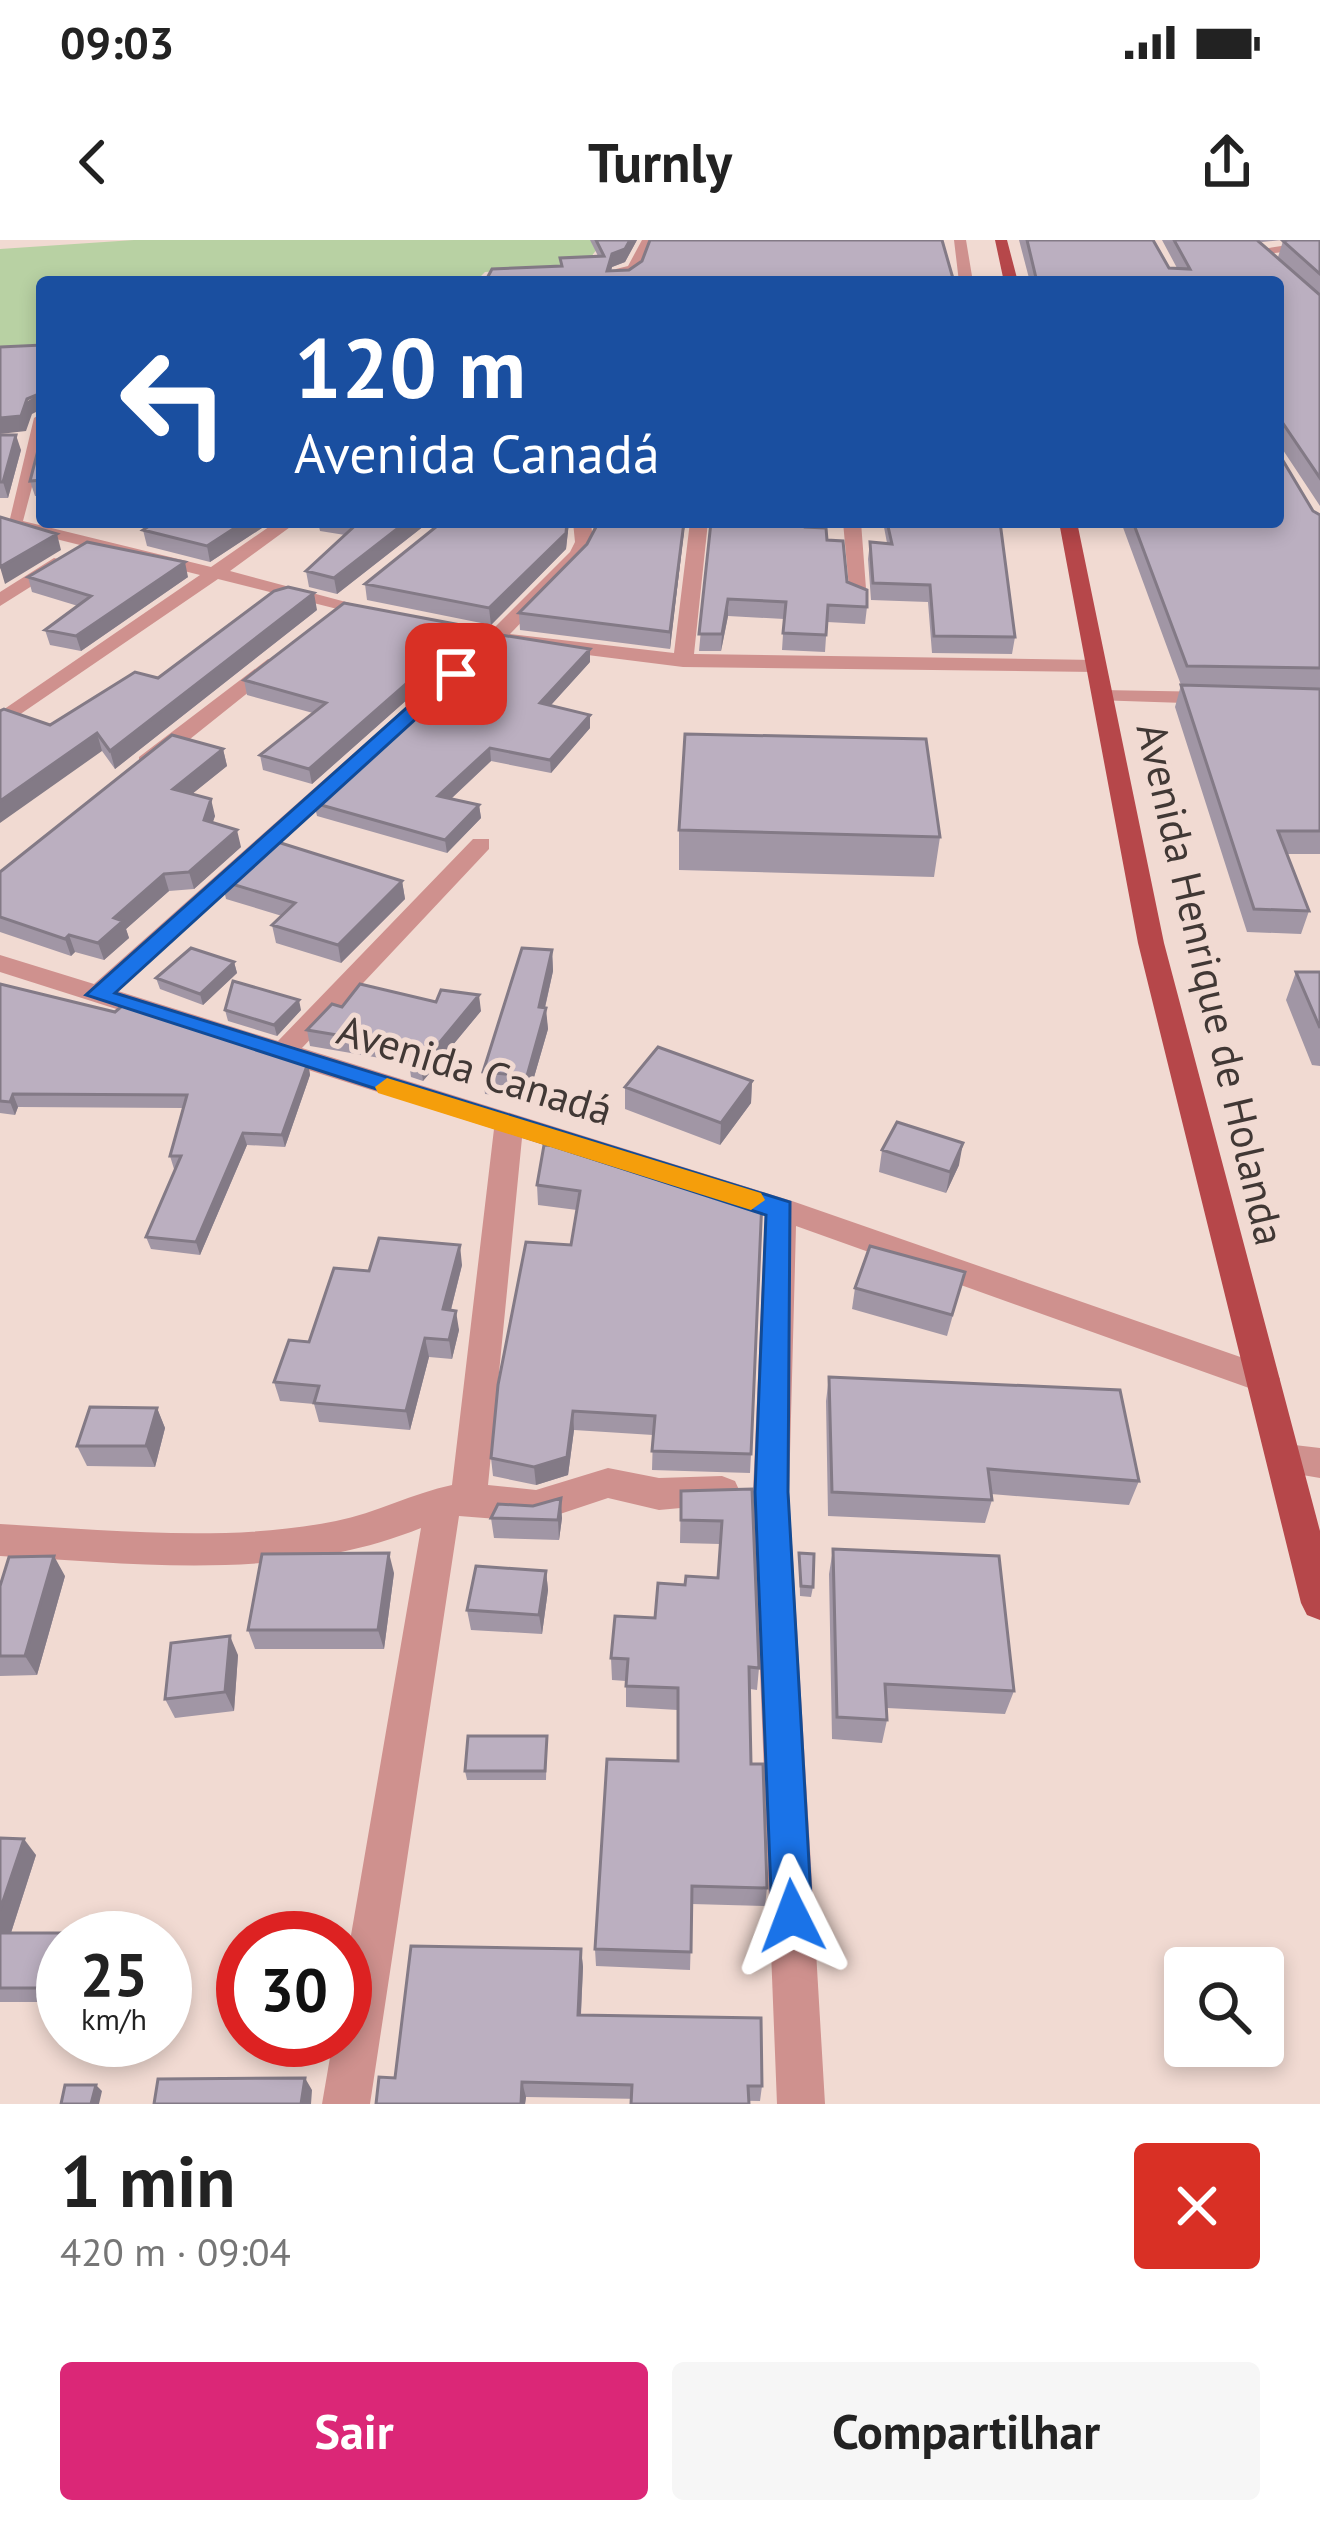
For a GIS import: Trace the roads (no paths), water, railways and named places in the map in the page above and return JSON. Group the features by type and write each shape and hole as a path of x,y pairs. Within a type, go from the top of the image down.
{"main road":[{"path":"1001,240 1010,276"},
{"name":"Avenida Henrique de Holanda","path":"1069,528 1151,943 1263,1379 1303,1461 1320,1603"}],"street":[{"path":"622,276 648,240"},
{"path":"961,240 965,276"},
{"path":"1251,245 1320,244"},
{"path":"1251,245 1272,265"},
{"path":"31,440 7,525 494,639 683,661 1099,681 1232,698"},
{"path":"0,722 279,528"},
{"path":"98,995 494,639 578,554 584,542 583,528"},
{"path":"683,661 698,528"},
{"path":"853,528 860,598"},
{"path":"0,599 88,546"},
{"path":"128,777 292,649"},
{"path":"281,1054 481,844"},
{"name":"Avenida Canadá","path":"0,963 781,1209 1263,1379"},
{"path":"346,2104 456,1501 509,1124"},
{"path":"781,1209 771,1492 801,2104"},
{"path":"0,1540 249,1551 380,1530 456,1501 536,1506 608,1484 659,1494 771,1492"}]}
